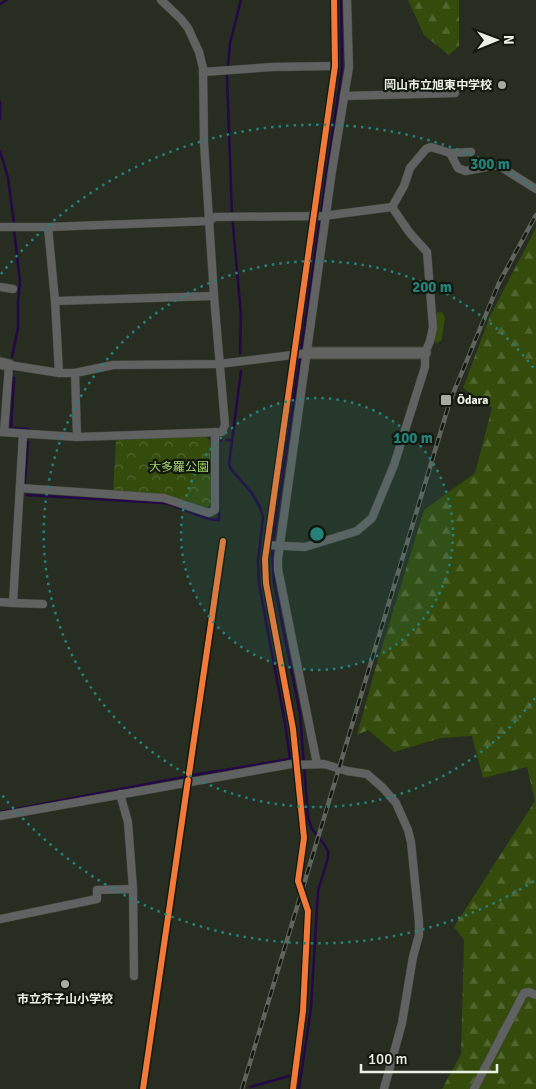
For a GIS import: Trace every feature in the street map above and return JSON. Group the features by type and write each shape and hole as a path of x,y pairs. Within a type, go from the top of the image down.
{"street":[{"path":"160,0 188,28 199,52 203,72 204,142 219,364 225,425 222,432 77,437 2,432 4,364 60,373 75,373 113,365 219,364 301,354 425,354"},
{"path":"293,1089 303,1011 308,911 306,900 298,881 304,838 300,764 266,583 265,559 274,545 338,98 350,61 341,9 334,0"},
{"path":"317,764 274,545 338,98 335,66 341,9 347,0"},
{"path":"203,72 335,66"},
{"path":"338,98 455,93"},
{"path":"392,207 404,186 410,168 426,148 430,147 450,153 471,152"},
{"path":"450,153 458,168 464,171 498,165 533,186"},
{"path":"0,227 209,221 215,217 320,216 392,207"},
{"path":"274,545 305,547 357,531 372,518 406,432 425,368 425,354 433,328 427,252 409,232 392,207"},
{"path":"48,227 60,373"},
{"path":"0,287 13,289"},
{"path":"55,300 214,296"},
{"path":"75,373 77,437"},
{"path":"20,488 164,498 209,513 215,510 215,432"},
{"path":"13,603 23,434"},
{"path":"0,602 43,604"},
{"path":"0,816 300,764 324,764 366,774 376,781 396,803 408,830 411,842 419,922 419,935 413,957 402,1023 384,1089"},
{"path":"120,794 128,822 134,976"},
{"path":"0,919 97,898 97,890 132,888"},
{"path":"474,1089 524,993 529,992 536,995"}],"green space":[{"path":"408,0 459,0 459,46 449,55 424,35"},
{"path":"536,228 536,1089 442,1089 461,1054 464,940 454,927 535,801 527,767 483,778 472,736 441,738 394,752 368,730 357,735 424,510 475,473 492,408 463,388 490,316"},
{"path":"438,312 442,312 445,317 442,340 437,343 433,341 435,316"},
{"name":"大多羅公園","path":"204,436 210,440 211,504 206,509 172,497 149,493 113,491 116,440"}],"waterway":[{"path":"0,4 7,0"},
{"path":"240,353 241,315 232,214 227,77 230,43 241,0"},
{"path":"299,1089 311,1008 318,891 328,858 328,851 312,829 308,818 300,714 274,582 272,549 342,68 341,0"},
{"path":"0,102 0,119"},
{"path":"0,151 8,178 14,224"},
{"path":"12,357 18,328 20,282 14,230"},
{"path":"241,371 229,465 251,492 260,507 263,517 258,561 259,584 290,759"},
{"path":"14,378 11,428 29,429 28,431"},
{"path":"27,495 164,503 205,518 219,520 219,442 221,440"},
{"path":"227,440 232,440"},
{"path":"25,482 28,442"},
{"path":"0,812 194,775 290,759"},
{"path":"250,1087 289,1076"}],"railway":[{"path":"242,1089 450,401 499,283 536,215"}],"cycle path":[{"path":"293,1089 303,1011 308,911 298,881 304,838 293,729 266,583 265,559 335,66 334,0"},
{"path":"189,774 223,541"},
{"path":"143,1089 188,780"}],"place":[{"name":"岡山市立旭東中学校","path":"502,85"},
{"name":"Ōdara","path":"446,400"},
{"name":"市立芥子山小学校","path":"65,984"}]}
